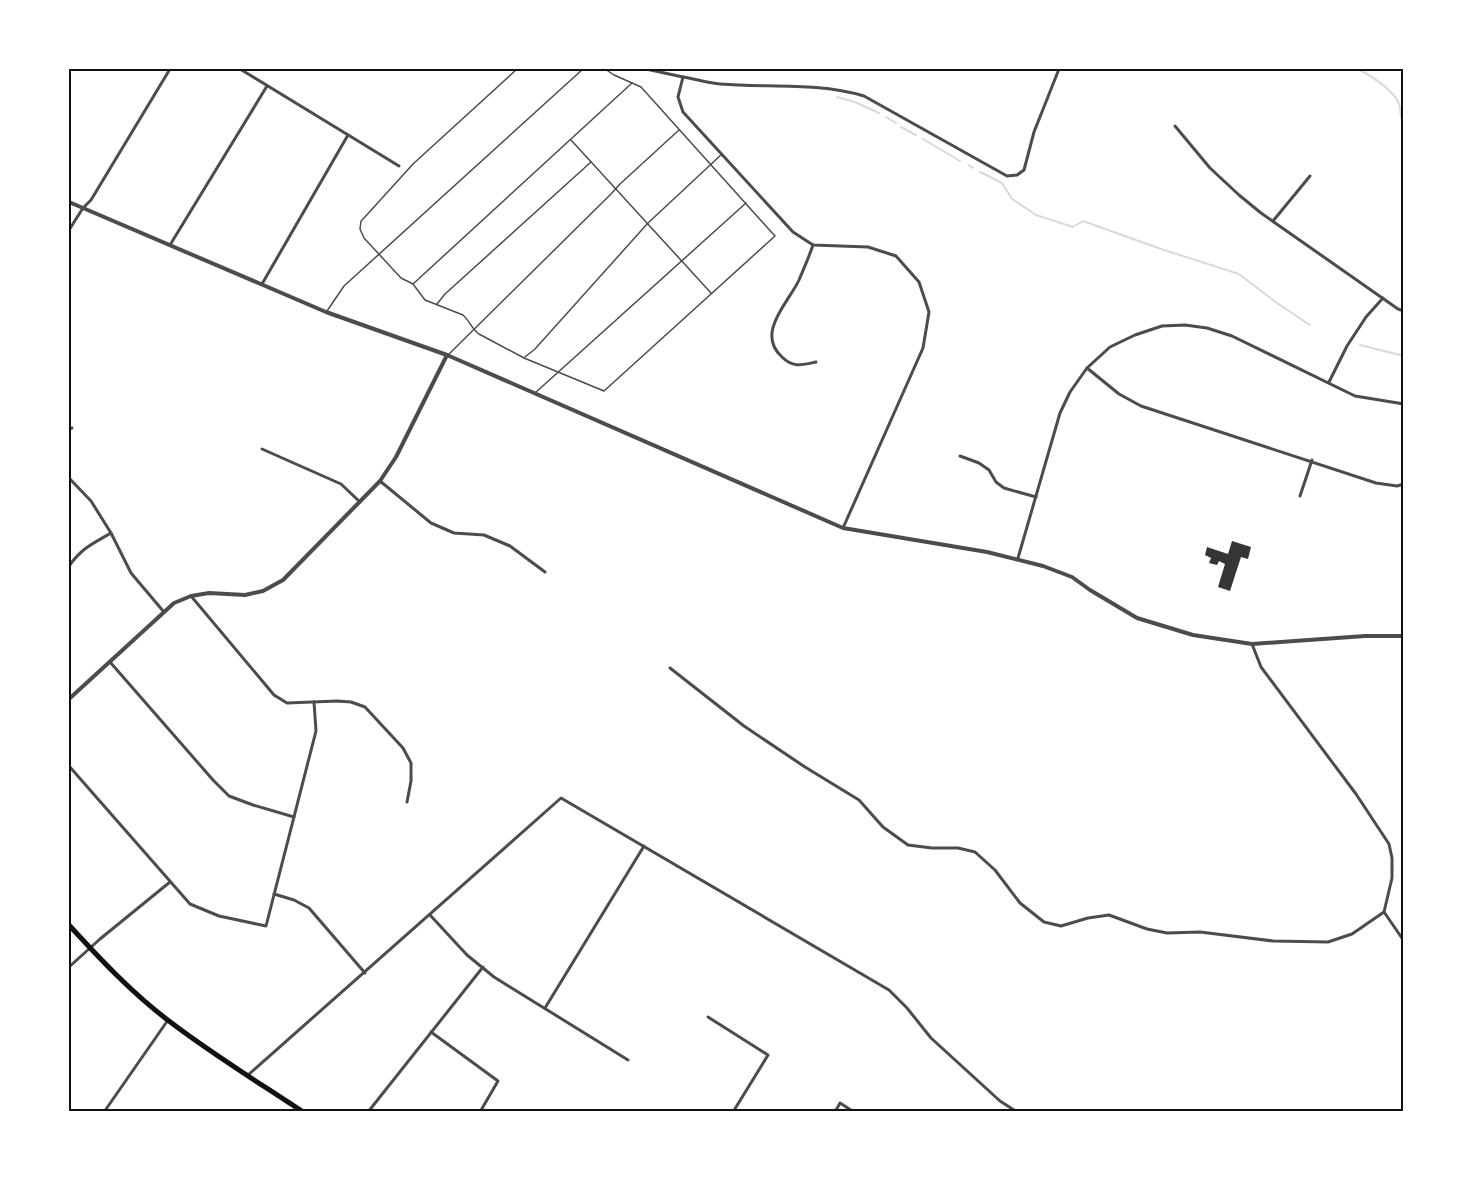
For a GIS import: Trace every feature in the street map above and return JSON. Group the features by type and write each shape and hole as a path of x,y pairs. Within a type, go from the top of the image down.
{"main road":[{"path":"69,925 125,984 168,1020 303,1112"}],"street":[{"path":"69,230 83,208 91,201 170,69"},
{"path":"240,69 399,166"},
{"path":"646,69 719,84 793,85 843,90 864,96 1007,176 1017,175 1024,170 1034,132 1059,69"},
{"path":"683,76 678,97 683,112 793,232 813,245 868,247 896,256 920,282 929,312 923,348 843,528"},
{"path":"170,245 267,87"},
{"path":"1175,126 1210,168 1239,195 1398,309 1404,311"},
{"path":"262,284 348,134"},
{"path":"1273,221 1310,176"},
{"path":"69,202 327,312 447,355 843,528 1018,558 1072,577 1137,618 1193,635 1252,644 1365,636 1404,636"},
{"path":"813,245 798,282 776,317 772,330 772,342 778,355 788,363 802,365 816,362"},
{"path":"1329,383 1347,346 1366,317 1383,298"},
{"path":"1018,558 1060,413 1070,392 1087,368 1110,347 1135,335 1162,326 1185,325 1207,328 1232,336 1355,396 1404,404"},
{"path":"69,699 174,603 191,596 209,593 245,595 263,591 283,580 380,481 396,458 447,355"},
{"path":"1087,368 1119,394 1141,406 1377,483 1397,486 1404,484"},
{"path":"262,449 341,484 360,502"},
{"path":"960,456 979,463 989,470 996,482 1004,488 1036,497"},
{"path":"1300,496 1312,460"},
{"path":"69,478 91,501 111,533 131,573 164,612"},
{"path":"380,481 431,523 454,532 484,535 510,546 545,572"},
{"path":"69,566 88,546 111,533"},
{"path":"191,596 274,695 287,703 351,702 365,707 403,748 411,763 411,781 407,802"},
{"path":"670,668 744,726 859,800 883,826 908,845 958,848 975,852 995,870 1020,903 1044,922 1061,926 1109,915 1147,929 1167,933 1200,932 1273,941 1328,942 1352,934 1384,912 1392,878 1389,844 1356,794 1261,667 1252,644"},
{"path":"110,662 229,796 294,817"},
{"path":"69,766 189,904 219,916 266,926 316,731 314,702"},
{"path":"247,1076 561,798 889,990 931,1038 1000,1101 1017,1112"},
{"path":"545,1008 644,846"},
{"path":"69,967 170,882"},
{"path":"274,894 294,900 309,908 365,973"},
{"path":"1384,912 1404,941"},
{"path":"430,915 467,955 494,977 628,1060"},
{"path":"368,1112 483,967"},
{"path":"708,1017 768,1055 733,1112"},
{"path":"104,1112 168,1020"},
{"path":"431,1032 498,1081 480,1112"},
{"path":"835,1112 840,1103 854,1112"}],"lane":[{"path":"517,69 413,164 364,218 360,229 364,238 379,255 401,278 413,285 425,300 463,315 468,319 472,329 479,334 524,358 604,391 775,236 641,87 605,69"},
{"path":"327,312 344,286 583,69"},
{"path":"413,285 632,82"},
{"path":"447,355 620,184 680,129"},
{"path":"571,140 712,294"},
{"path":"524,358 535,349 648,224 723,154"},
{"path":"436,305 591,162"},
{"path":"535,393 746,203"}],"building":[{"path":"1232,541 1251,547 1248,559 1241,557 1230,591 1218,587 1225,564 1219,561 1217,565 1209,563 1211,558 1205,555 1207,547 1228,554"}],"waterway":[{"path":"1358,69 1393,94 1399,104 1401,118 1404,122"},
{"path":"837,97 879,113"},
{"path":"886,117 896,123"},
{"path":"901,127 916,135"},
{"path":"923,139 960,161"},
{"path":"969,165 973,168"},
{"path":"980,172 1002,183 1012,199 1036,215 1073,227 1083,221 1239,274 1310,325"},
{"path":"1360,345 1404,356"}]}
